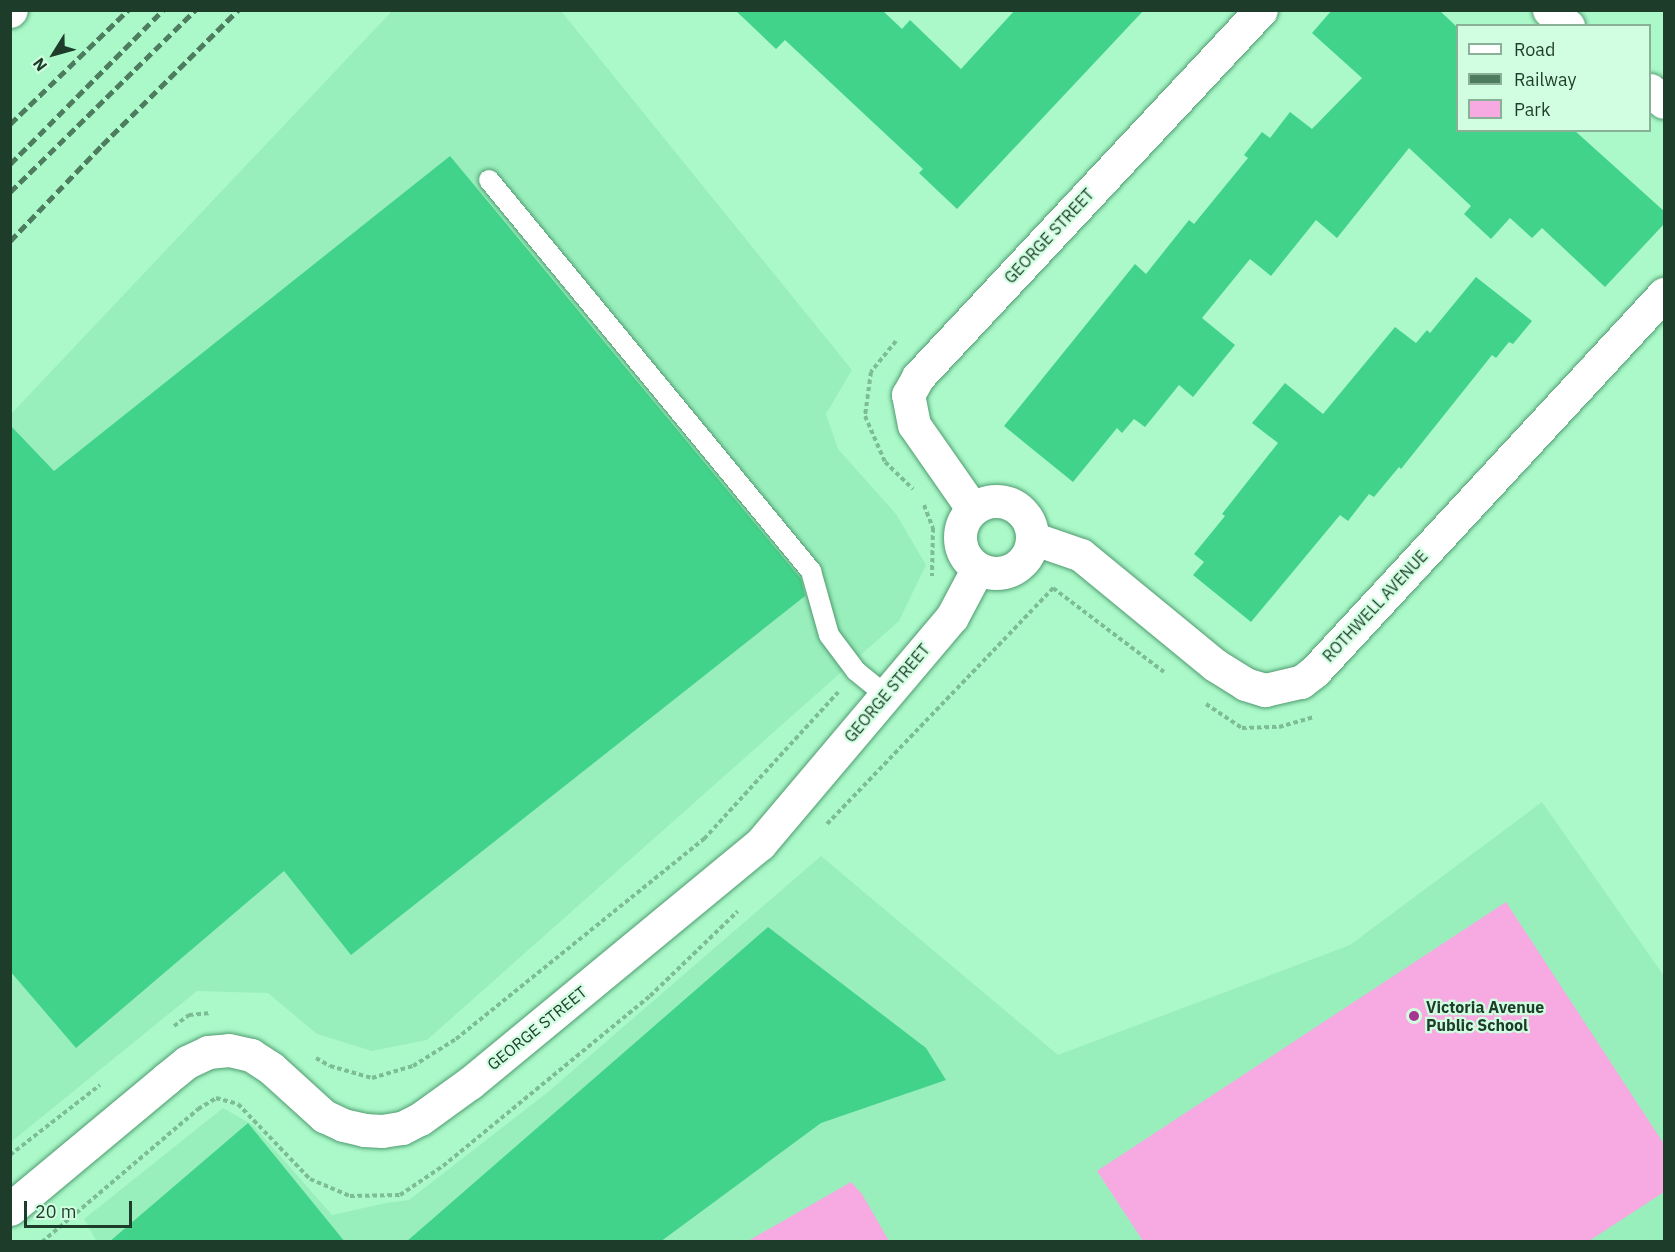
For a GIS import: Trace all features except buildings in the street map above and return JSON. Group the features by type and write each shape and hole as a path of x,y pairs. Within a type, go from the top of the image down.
{"street":[{"name":"GEORGE STREET","path":"972,508 914,425 908,395 918,377 1261,10"},
{"path":"1549,10 1566,24"},
{"path":"1651,91 1665,102"},
{"name":"ROTHWELL AVENUE","path":"1032,538 1081,555 1215,665 1245,684 1265,690 1301,682 1315,671 1665,294"},
{"path":"995,500 1017,507 1031,526 1032,538 1026,556 1013,569 989,573 969,561 959,540 964,517 972,508 983,502 995,500"},
{"name":"GEORGE STREET","path":"10,1209 187,1062 208,1052 229,1050 251,1055 272,1068 324,1116 343,1125 382,1131 402,1128 420,1119 470,1083 760,844 884,694 952,617 978,568"}],"lane":[{"path":"489,180 811,571 828,635 856,671 884,694"}],"path":[{"path":"896,341 871,372 866,416 885,462 921,497 933,528 932,577"},
{"path":"825,826 1053,588 1166,674"},
{"path":"311,1056 330,1066 372,1078 412,1066 456,1039 704,839 856,671"},
{"path":"1203,702 1222,717 1242,728 1279,727 1309,720 1317,715"},
{"path":"42,1242 198,1109 216,1098 238,1104 310,1179 350,1196 400,1194 443,1166 650,996 742,908"},
{"path":"170,1030 189,1015 222,1016"},
{"path":"10,1155 104,1081"}],"shaded area":[{"path":"392,11 561,11 852,370 826,414 838,449 896,514 926,565 899,621 427,1040 372,1051 317,1034 268,993 197,991 11,1142 10,415"},
{"name":"Victoria Avenue Public School","path":"1542,802 1664,976 1664,1241 97,1242 84,1219 223,1108 253,1125 332,1215 409,1200 548,1092 821,856 1058,1055 1350,945"}],"green space":[{"path":"1506,902 1664,1144 1664,1192 1589,1241 1143,1241 1097,1171"},
{"path":"851,1182 862,1194 889,1241 748,1241"}],"railway":[{"path":"10,124 128,10"},
{"path":"10,164 163,10"},
{"path":"10,192 195,10"},
{"path":"10,241 102,145 238,10"}],"place":[{"name":"Victoria Avenue Public School","path":"1414,1016"}]}
